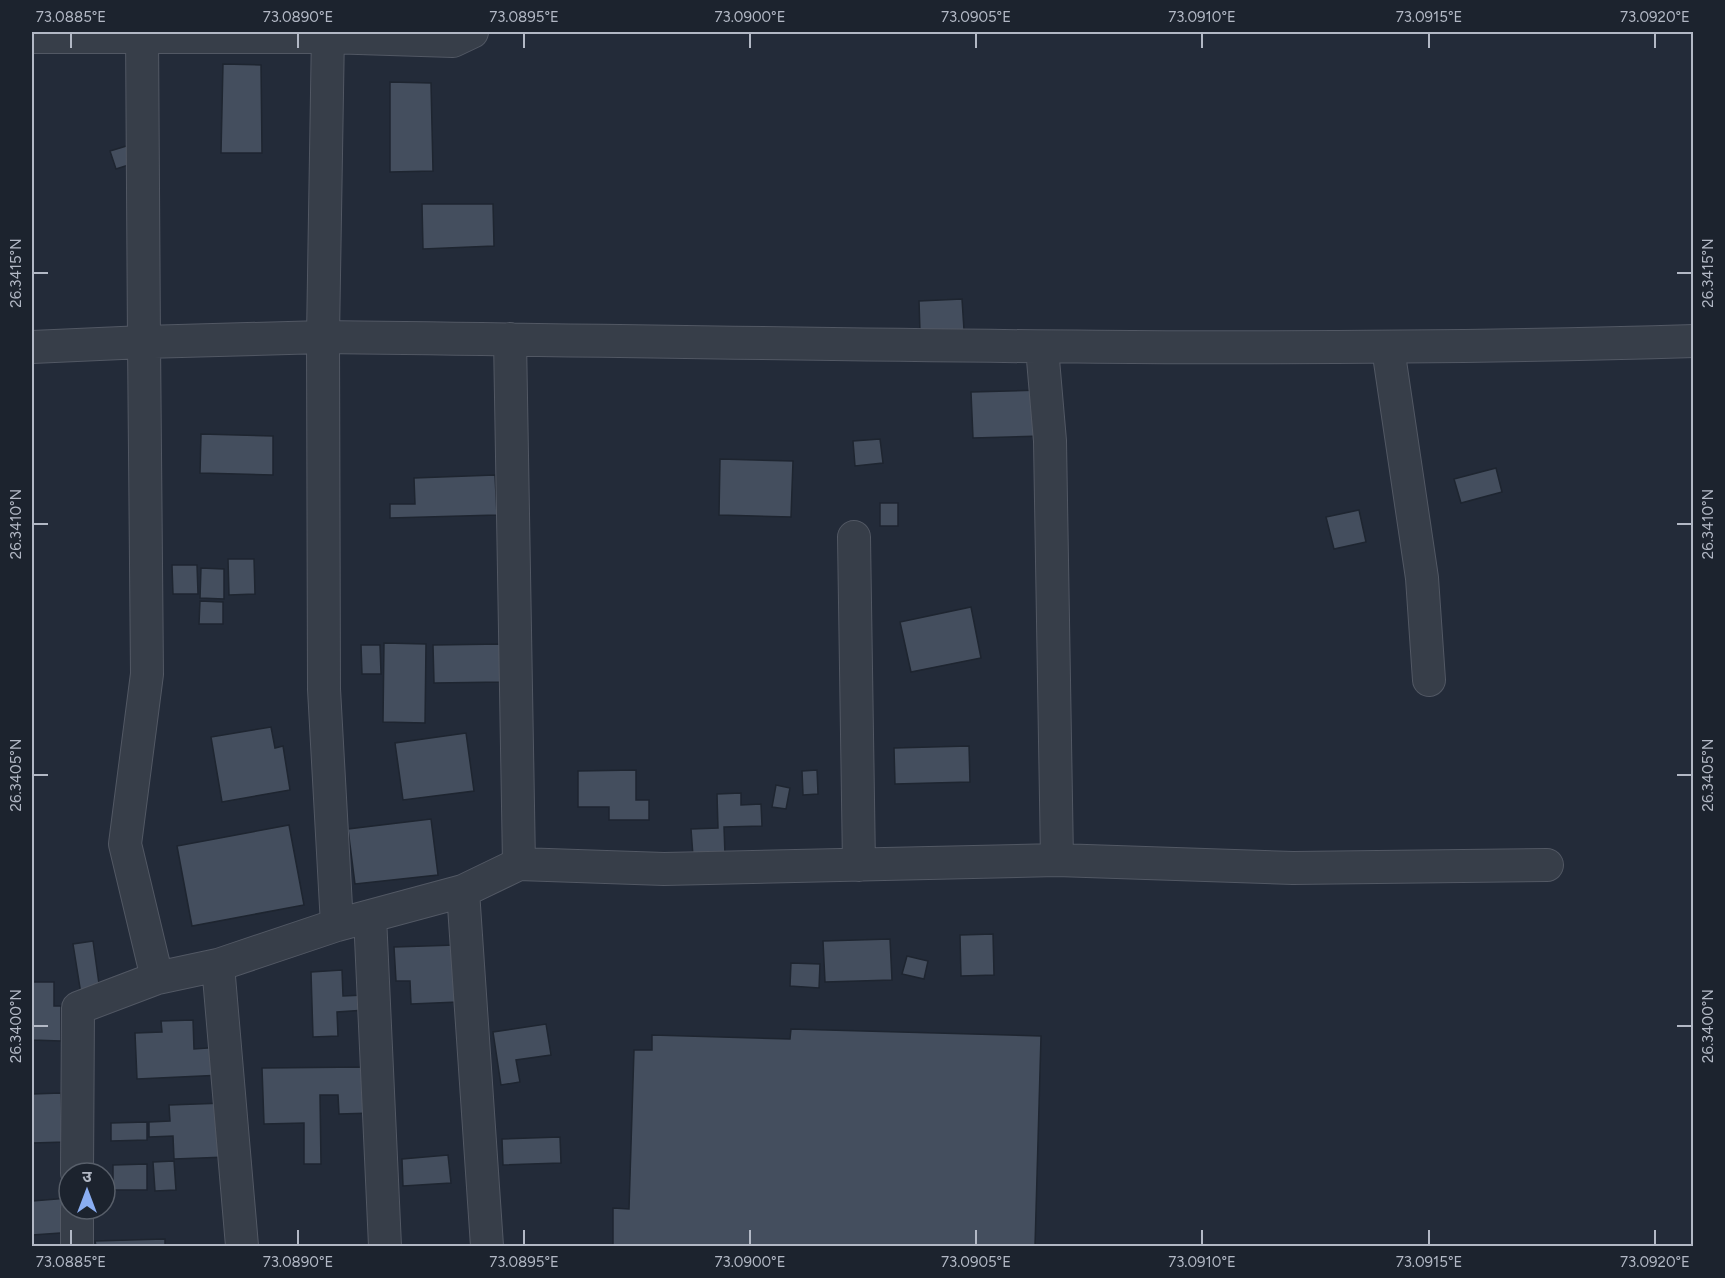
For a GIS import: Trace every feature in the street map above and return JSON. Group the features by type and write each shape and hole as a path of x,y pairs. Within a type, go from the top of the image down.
{"street":[{"path":"32,37 142,34 328,34 453,41 472,32"},
{"path":"142,34 147,674 125,844 157,978"},
{"path":"328,34 323,337 324,690 338,925"},
{"path":"32,347 323,337 1042,348 1388,348 1694,341"},
{"path":"510,339 519,864"},
{"path":"1042,348 1050,441 1057,860"},
{"path":"1388,348 1422,578 1429,680"},
{"path":"854,537 859,865"},
{"path":"77,1161 78,1008 157,978 218,965 338,925 463,891 519,864 664,869 1057,860 1293,868 1547,865"},
{"path":"463,891 487,1246"},
{"path":"370,916 385,1246"},
{"path":"218,965 242,1246"},
{"path":"77,1221 77,1246"}],"building":[{"path":"223,64 261,65 262,153 221,153"},
{"path":"390,82 431,83 433,171 390,172"},
{"path":"133,144 138,162 116,169 110,151"},
{"path":"422,204 493,204 494,246 423,249"},
{"path":"962,299 964,330 920,332 919,301"},
{"path":"1041,390 1042,436 973,438 971,392"},
{"path":"201,434 273,436 273,475 200,473"},
{"path":"880,439 883,463 855,466 853,441"},
{"path":"720,459 793,461 791,517 719,515"},
{"path":"1496,468 1502,492 1461,503 1454,479"},
{"path":"495,475 497,515 390,518 390,504 415,504 414,478"},
{"path":"880,503 898,503 898,526 880,526"},
{"path":"1359,510 1366,542 1334,549 1326,517"},
{"path":"228,559 254,559 255,594 229,595"},
{"path":"172,565 197,565 198,594 173,594"},
{"path":"201,568 224,569 224,599 200,598"},
{"path":"200,601 223,602 223,624 199,624"},
{"path":"971,607 981,658 911,672 900,622"},
{"path":"384,643 426,644 425,723 383,722"},
{"path":"503,644 504,682 434,683 433,645"},
{"path":"361,645 380,645 381,674 362,674"},
{"path":"271,727 275,748 283,746 290,790 222,802 211,737"},
{"path":"466,733 474,791 403,800 395,743"},
{"path":"969,746 970,782 895,784 894,748"},
{"path":"636,770 636,800 649,800 649,820 609,820 609,807 578,807 578,771"},
{"path":"817,770 818,794 803,795 802,771"},
{"path":"776,785 790,788 786,809 772,807"},
{"path":"741,793 741,805 761,804 762,826 724,827 725,855 693,856 691,829 718,828 717,794"},
{"path":"431,819 438,875 355,884 348,829"},
{"path":"289,825 304,905 192,926 177,846"},
{"path":"993,934 994,975 961,976 960,935"},
{"path":"890,939 892,980 825,982 823,941"},
{"path":"93,941 100,991 81,994 73,944"},
{"path":"456,945 458,1002 411,1004 410,981 396,981 394,947"},
{"path":"907,956 928,961 924,979 902,974"},
{"path":"791,963 820,964 819,988 790,986"},
{"path":"342,970 343,996 365,995 366,1010 337,1012 338,1036 313,1037 311,972"},
{"path":"32,982 54,982 54,1006 61,1006 61,1041 32,1040"},
{"path":"193,1020 194,1049 222,1047 223,1075 137,1079 135,1033 162,1032 161,1021"},
{"path":"546,1024 551,1055 516,1060 520,1082 501,1085 493,1032"},
{"path":"791,1029 1041,1036 1035,1246 613,1246 613,1208 629,1209 634,1050 652,1050 652,1035 790,1039"},
{"path":"365,1067 373,1113 339,1114 338,1095 320,1095 321,1164 304,1164 304,1123 264,1124 262,1068"},
{"path":"61,1093 62,1129 66,1142 32,1143 32,1094"},
{"path":"225,1103 227,1157 174,1159 173,1136 149,1137 149,1122 170,1121 169,1105"},
{"path":"147,1122 147,1140 111,1141 111,1123"},
{"path":"560,1137 561,1163 503,1165 502,1139"},
{"path":"448,1155 451,1183 403,1186 402,1159"},
{"path":"174,1161 176,1190 155,1191 153,1162"},
{"path":"147,1164 147,1190 117,1190 117,1165"},
{"path":"57,1199 57,1221 73,1221 75,1232 32,1235 32,1201"},
{"path":"165,1239 165,1246 96,1246 95,1241"}]}
